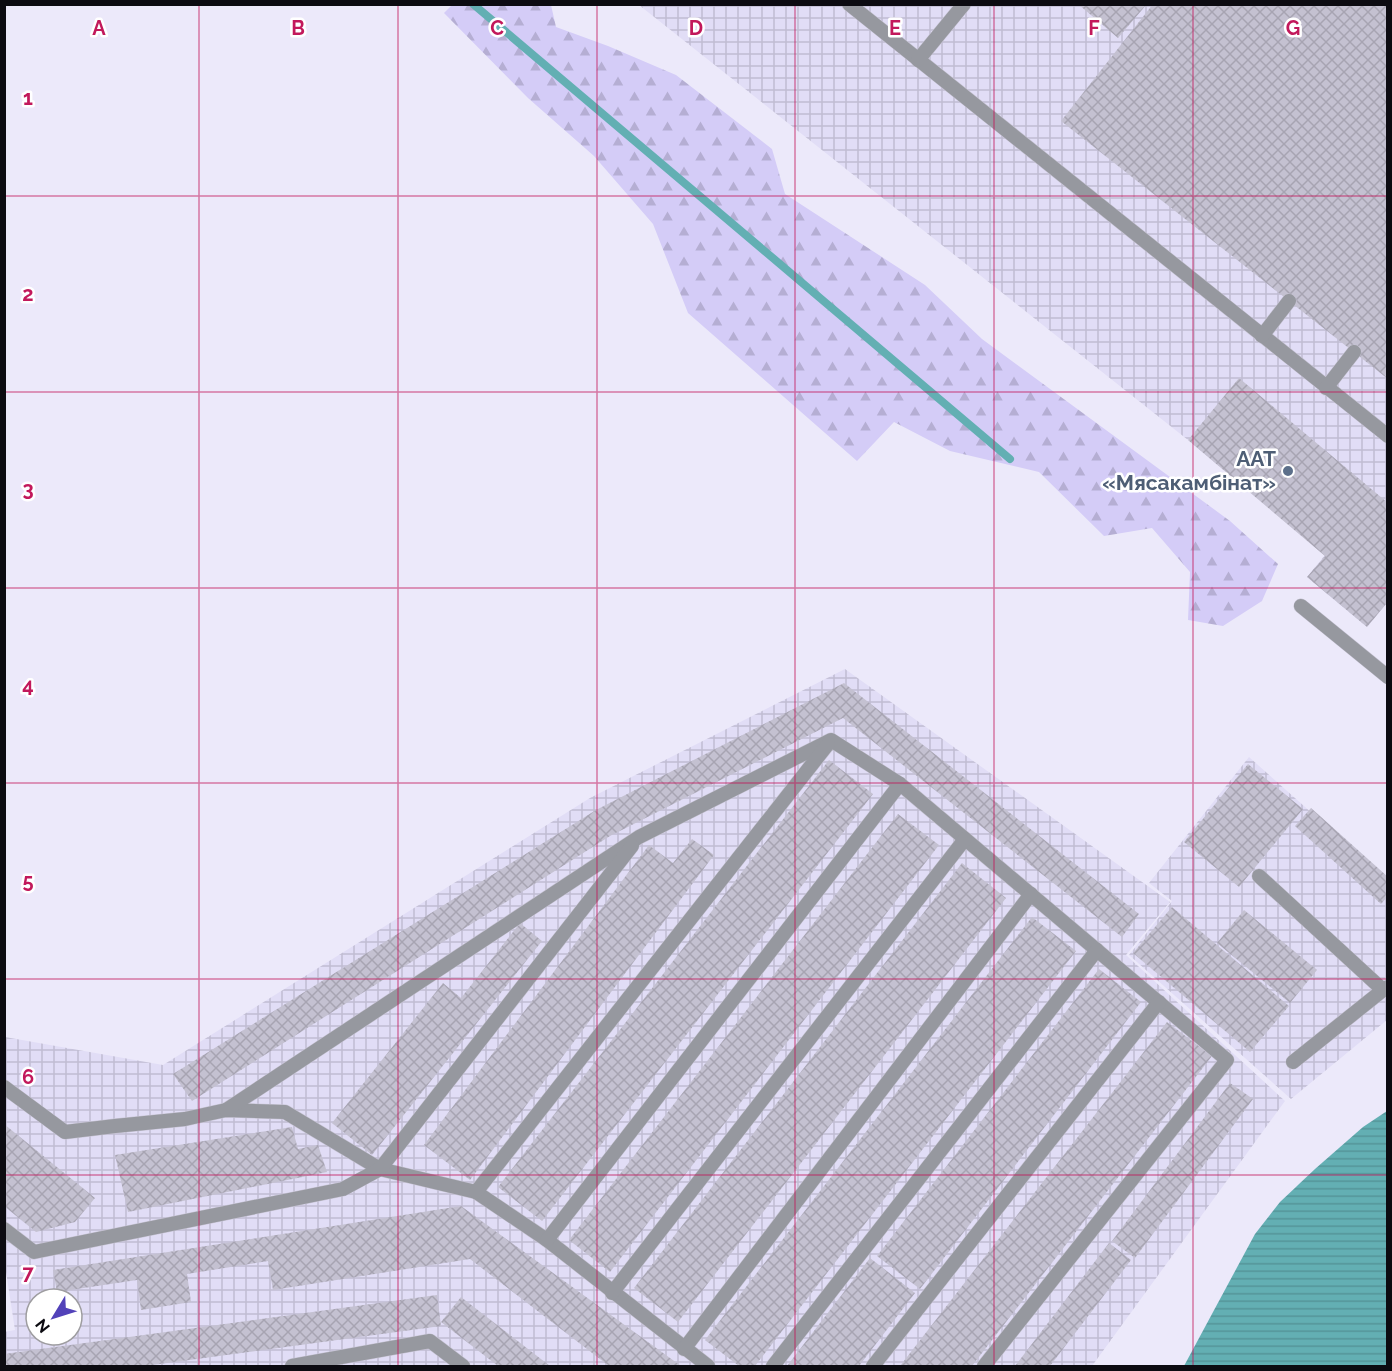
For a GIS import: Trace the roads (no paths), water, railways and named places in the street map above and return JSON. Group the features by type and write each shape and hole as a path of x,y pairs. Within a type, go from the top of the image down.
{"lane":[{"path":"849,4 1388,436"},
{"path":"918,60 964,4"},
{"path":"1262,336 1289,301"},
{"path":"1326,387 1354,352"},
{"path":"1301,606 1388,677"},
{"path":"831,740 900,784 1227,1060 984,1366"},
{"path":"226,1110 639,837 831,740"},
{"path":"476,1192 831,740"},
{"path":"547,1240 900,784"},
{"path":"4,1229 34,1252 343,1189 380,1169 639,837"},
{"path":"612,1293 965,839"},
{"path":"1259,876 1385,988 1293,1062"},
{"path":"684,1349 1031,894"},
{"path":"773,1366 1096,950"},
{"path":"873,1366 1159,1002"},
{"path":"4,1087 65,1132 185,1119 226,1110 285,1112 380,1169 476,1192 547,1240 708,1366"},
{"path":"292,1366 333,1364 430,1341 463,1366"}],"waterway":[{"path":"473,4 1010,459"}],"place":[{"name":"ААТ «Мясакамбінат»","path":"1288,471"}]}
